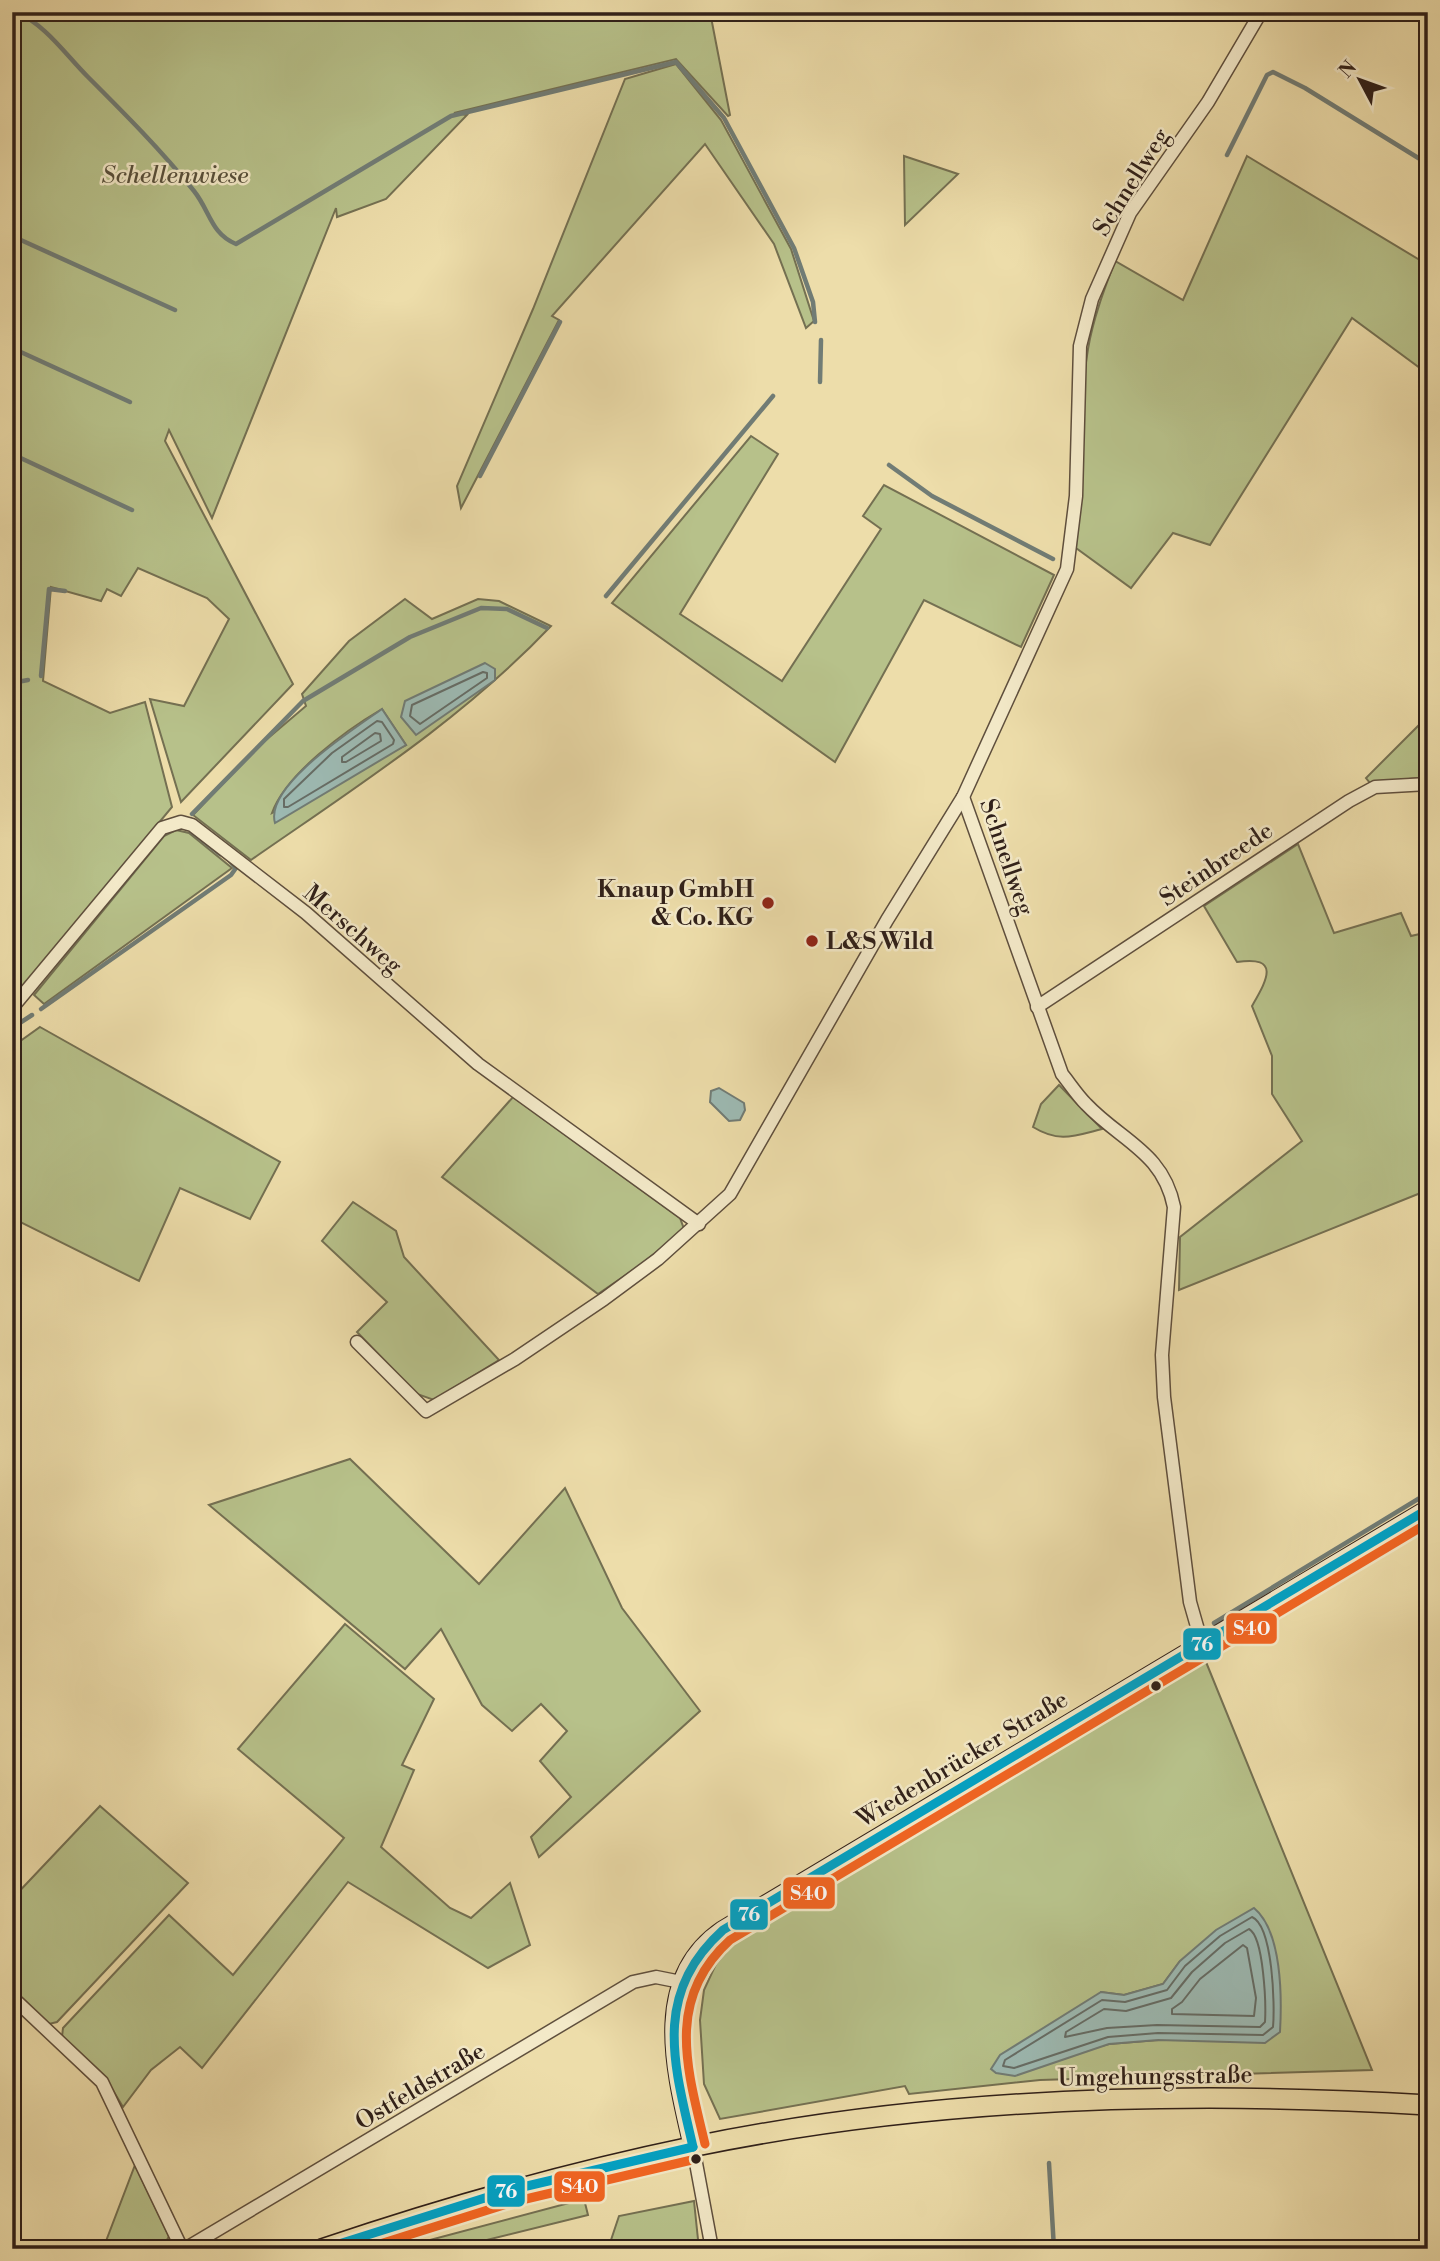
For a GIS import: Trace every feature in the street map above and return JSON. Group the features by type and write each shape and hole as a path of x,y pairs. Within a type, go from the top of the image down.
{"main road":[{"name":"Wiedenbrücker Straße","path":"693,2147 674,2036 674,2006 681,1982 696,1954 723,1930 1428,1509"},
{"name":"Umgehungsstraße","path":"693,2147 884,2118 986,2107 1120,2099 1286,2098 1428,2105"},
{"path":"321,2249 510,2190 693,2147"}],"street":[{"name":"Schnellweg","path":"1202,1644 1190,1602 1164,1397 1162,1355 1174,1207 1171,1190 1151,1158 1086,1105 1062,1074 963,797 1067,569 1076,496 1080,346 1092,299 1130,213 1208,102 1261,12"},
{"name":"Steinbreede","path":"1037,1007 1349,801 1375,787 1428,784"},
{"path":"357,1342 426,1411 515,1359 604,1299 699,1224 730,1195 887,920 963,797"},
{"name":"Merschweg","path":"12,1007 162,828 181,822 192,825 306,913 478,1065 699,1224"},
{"name":"Ostfeldstraße","path":"12,1997 102,2082 184,2249 633,1982 656,1977 681,1982"},
{"path":"693,2147 712,2249"}],"green space":[{"name":"Schellenwiese","path":"12,12 710,12 730,115 728,116 676,59 454,113 467,115 386,199 337,217 336,208 212,518 169,430 165,441 293,684 181,802 150,699 184,706 229,619 207,598 138,568 121,596 107,589 101,601 51,587 43,681 110,713 145,702 172,807 25,984 14,992"},
{"path":"676,64 721,120 791,249 814,321 806,328 774,244 705,144 552,316 559,320 461,508 457,486 533,309 625,79"},
{"path":"904,156 958,174 905,225"},
{"path":"1247,156 1428,265 1428,374 1352,318 1210,545 1173,533 1131,588 1076,548 1082,398 1093,327 1115,261 1183,300"},
{"path":"751,436 778,454 680,614 782,681 881,529 863,516 884,485 1054,575 1021,647 924,600 835,762 612,603"},
{"path":"405,599 432,619 478,599 499,601 551,626 482,692 445,722 251,860 193,815 260,745 306,706 302,694 349,641","holes":["382,709 406,745 272,813 279,798 303,768 335,741"]},
{"path":"1428,716 1428,777 1370,783 1366,778"},
{"path":"176,830 189,833 232,868 44,1004 34,995 164,836"},
{"path":"1298,844 1334,933 1401,913 1411,936 1428,932 1428,1190 1179,1290 1180,1237 1302,1141 1272,1094 1272,1056 1252,1006 1265,980 1265,967 1261,963 1251,961 1237,962 1204,906"},
{"path":"40,1027 280,1162 250,1219 180,1188 139,1281 12,1218 12,1047"},
{"path":"1059,1085 1102,1129 1059,1137 1033,1127 1041,1104"},
{"path":"513,1097 680,1218 684,1229 642,1264 598,1294 442,1177"},
{"path":"353,1202 396,1231 404,1257 499,1360 434,1400 417,1394 357,1332 387,1302 322,1241"},
{"path":"350,1459 479,1584 565,1488 622,1608 700,1711 539,1857 531,1837 571,1797 540,1761 567,1731 541,1704 512,1731 482,1705 441,1629 405,1669 209,1505"},
{"path":"345,1624 434,1699 402,1765 414,1770 381,1847 450,1908 471,1918 510,1883 530,1945 488,1968 348,1882 202,2068 180,2047 151,2070 123,2107 106,2079 62,2037 63,2028 169,1915 233,1975 344,1838 238,1749"},
{"path":"1206,1662 1372,2070 1040,2080 909,2094 905,2086 720,2119 704,2084 700,2020 704,1990 716,1964 734,1942","holes":["1180,1961 1158,2040 1109,2044 1064,2056 1101,1992 1124,1995 1163,1984"]},
{"path":"100,1806 188,1883 57,2022 49,2024 12,1991 12,1899"},
{"path":"135,2165 169,2236 165,2243 149,2249 103,2249"},
{"path":"584,2199 588,2215 450,2249 396,2249"},
{"path":"694,2201 699,2249 608,2249 619,2216"}],"water":[{"path":"485,663 495,669 495,680 416,735 401,717 405,701"},
{"path":"382,709 406,745 275,823 275,808 283,792 297,776 333,744"},
{"path":"719,1088 744,1103 745,1110 740,1120 729,1121 710,1102 711,1091"},
{"path":"1254,1908 1270,1932 1280,1983 1280,2032 1265,2043 1158,2040 1109,2044 1015,2076 996,2073 991,2069 1000,2055 1101,1992 1124,1995 1163,1984 1180,1961 1216,1930"}],"waterway":[{"path":"16,12 46,32 142,132 194,191 221,234 236,244 451,116 676,62 724,118 794,248 813,302 815,322"},
{"path":"1227,155 1267,75 1273,72 1305,88 1428,164"},
{"path":"12,236 175,310"},
{"path":"480,476 560,322"},
{"path":"820,382 821,340"},
{"path":"12,348 130,402"},
{"path":"606,596 773,396"},
{"path":"12,454 132,510"},
{"path":"889,465 932,496 1053,559"},
{"path":"41,676 49,589 65,591"},
{"path":"192,814 303,701 410,637 481,608 507,609 547,628"},
{"path":"12,683 28,680"},
{"path":"191,831 220,854"},
{"path":"41,1009 231,875 236,868 230,861"},
{"path":"12,1028 32,1015"},
{"path":"1214,1623 1428,1493"},
{"path":"1049,2163 1054,2249"}],"transit line":[{"name":"76","path":"693,2147 675,2059 677,2005 686,1979 701,1954 723,1930 1428,1509"},
{"name":"S40","path":"705,2144 688,2062 686,2036 689,2010 696,1986 710,1963 730,1940 1428,1523"},
{"name":"76","path":"323,2249 510,2190 693,2147"},
{"name":"S40","path":"364,2249 513,2202 696,2159"}],"place":[{"name":"Knaup GmbH & Co. KG","path":"768,903"},
{"name":"L&S Wild","path":"812,941"}]}
